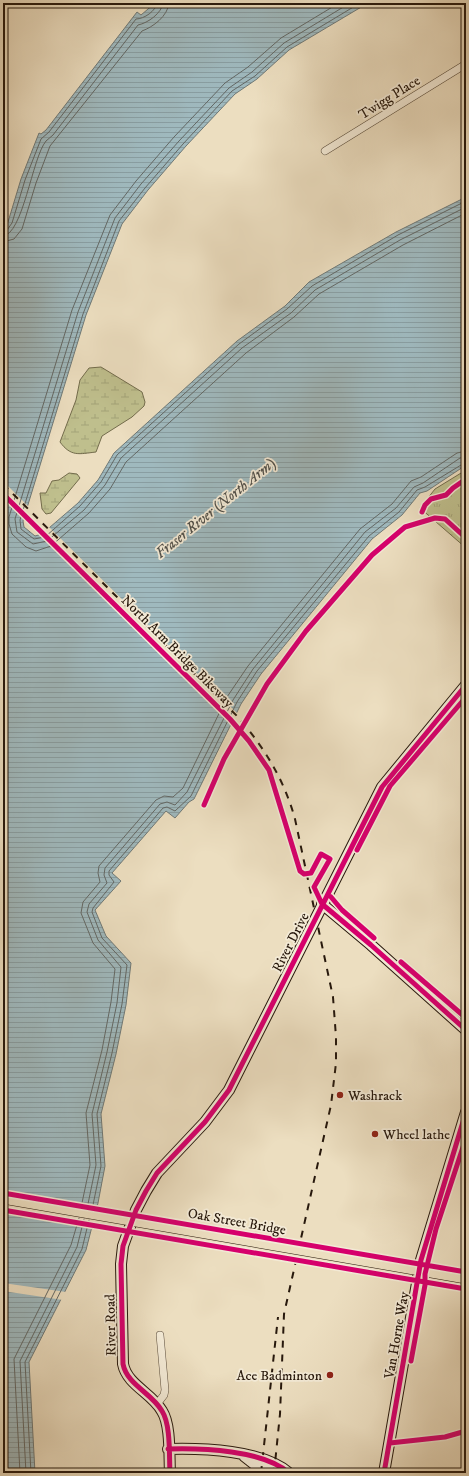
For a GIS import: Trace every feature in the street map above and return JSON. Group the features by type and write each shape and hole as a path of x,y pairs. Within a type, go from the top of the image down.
{"highway":[{"name":"Oak Street Bridge","path":"3,1197 466,1277"},
{"name":"Oak Street Bridge","path":"3,1204 466,1284"}],"street":[{"name":"Twigg Place","path":"325,151 466,64"},
{"name":"River Drive","path":"136,1210 157,1173 205,1122 228,1090 382,787 466,685"},
{"path":"322,904 383,955 466,1030"},
{"name":"Van Horne Way","path":"384,1473 421,1260 466,1112"},
{"name":"River Road","path":"136,1210 123,1246 121,1264 123,1364 128,1376 157,1404 165,1418 170,1473"},
{"path":"157,1404 164,1396 165,1390 160,1335"},
{"path":"168,1448 212,1450 242,1455 269,1461 281,1466 289,1473"},
{"path":"242,1455 258,1467 272,1473"}],"green space":[{"path":"101,367 142,392 145,402 144,406 132,417 102,436 96,452 80,454 72,452 64,447 60,442 76,400 80,380 89,368"},
{"path":"466,470 466,548 420,508 435,489"},
{"path":"69,473 77,474 80,478 51,513 46,514 42,509 40,493 46,493 52,481 59,480"}],"water":[{"name":"Fraser River (North Arm)","path":"155,3 368,3 289,50 257,79 235,94 186,146 148,190 122,224 86,315 23,521 24,527 35,536 42,534 78,503 98,480 114,453 237,341 285,306 309,282 396,232 466,197 466,465 427,491 420,493 402,515 372,539 261,674 241,704 194,799 189,802 175,818 166,811 112,873 121,881 95,910 106,936 131,963 126,1005 116,1054 101,1114 105,1166 98,1203 86,1250 29,1362 35,1473 3,1473 3,230 8,222 21,179 39,133 41,134 46,130 137,12 141,15"}],"pier":[{"path":"3,481 30,508 26,519 3,496"},
{"path":"48,526 238,714 233,725 40,533"},
{"path":"3,1191 99,1207 94,1226 3,1211"},
{"path":"3,1283 66,1292 63,1300 3,1291"}],"railway":[{"path":"3,484 237,716 256,740 272,764 285,790 295,819 333,997 336,1063 331,1105 284,1314 280,1414 274,1473"},
{"path":"78,566 210,697"},
{"path":"261,1473 278,1317"}],"cycle path":[{"path":"422,512 425,505 431,499 446,495 466,479"},
{"name":"North Arm Bridge Bikeway","path":"3,494 230,719 249,741 269,770 300,871 304,874 311,873 321,854 330,859 314,887 322,904 371,945 466,1030"},
{"path":"204,805 224,759 267,684 306,631 372,555 405,527 435,518 445,519 466,538"},
{"path":"170,1473 168,1432 165,1417 158,1405 129,1378 123,1364 121,1264 123,1246 136,1210 157,1173 205,1122 229,1090 382,787 466,685"},
{"path":"357,850 390,786 466,697"},
{"path":"331,897 342,910 374,938"},
{"path":"401,962 466,1018"},
{"path":"384,1473 421,1260 466,1112"},
{"path":"411,1361 425,1285 425,1274 436,1229 466,1138"},
{"path":"3,1193 466,1272"},
{"path":"3,1210 466,1289"},
{"path":"390,1443 445,1437 466,1431"},
{"path":"168,1449 214,1450 248,1455 264,1459 278,1465 289,1473"}],"place":[{"name":"Washrack","path":"340,1095"},
{"name":"Wheel lathe","path":"375,1134"},
{"name":"Ace Badminton","path":"330,1375"}]}
